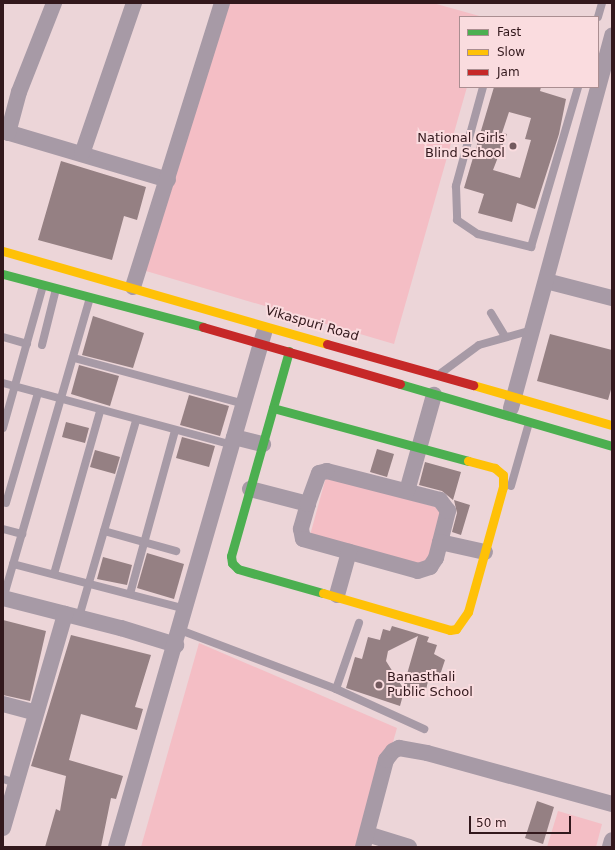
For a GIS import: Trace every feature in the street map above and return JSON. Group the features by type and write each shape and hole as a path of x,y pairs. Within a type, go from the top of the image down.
{"street":[{"path":"54,3 5,132 168,180"},
{"path":"82,154 134,3"},
{"path":"133,287 168,180 222,3"},
{"path":"599,83 612,35"},
{"path":"509,417 598,88"},
{"name":"Vikaspuri Road","path":"3,251 267,324 612,426"},
{"path":"3,274 262,343 529,423 612,446"},
{"path":"546,280 612,298"},
{"path":"116,847 178,638 267,324"},
{"path":"273,408 495,468 503,475 503,487 468,612 456,629 450,630 336,595 238,569 232,563 250,489 289,351"},
{"path":"407,491 434,394"},
{"path":"233,441 263,444"},
{"path":"323,471 407,491 440,500 446,505 440,542 430,567 418,572 304,539 301,529 319,473 323,471"},
{"path":"250,489 308,504"},
{"path":"440,542 485,552"},
{"path":"336,595 349,552"},
{"path":"3,598 72,616 178,638"},
{"path":"3,828 9,781 36,714 72,616"},
{"path":"3,704 36,714"},
{"path":"409,847 365,840 386,760 393,750 399,748 433,754 612,804"},
{"path":"610,847 612,840"}],"lane":[{"path":"598,16 602,3"},
{"path":"483,88 456,186 457,220 478,234 531,247 578,88"},
{"path":"3,428 16,387 43,285"},
{"path":"42,345 56,288"},
{"path":"3,598 74,358 90,297"},
{"path":"491,313 505,336"},
{"path":"439,375 479,346 505,336 532,330"},
{"path":"3,337 27,344"},
{"path":"74,358 244,404"},
{"path":"3,383 175,431 233,441"},
{"path":"6,503 38,393"},
{"path":"54,574 100,411"},
{"path":"72,616 89,584 136,420"},
{"path":"484,583 529,423"},
{"path":"130,594 175,431"},
{"path":"3,529 22,534"},
{"path":"104,531 176,551"},
{"path":"14,564 186,609"},
{"path":"336,689 359,623"},
{"path":"178,638 336,689 424,729"}],"shaded area":[{"path":"220,3 433,3 479,16 459,16 459,88 467,88 394,344 146,271"},
{"path":"326,477 443,509 427,571 309,539"},
{"path":"199,643 397,728 363,847 141,847"},
{"path":"558,811 602,824 596,847 547,847"}],"building":[{"path":"494,88 541,88 540,91 566,99 559,134 535,209 517,203 512,222 478,213 484,194 464,188","holes":["509,112 531,118 525,139 531,140 520,178 493,170 507,134 502,133"]},
{"path":"61,161 146,187 137,220 124,216 112,260 38,240"},
{"path":"93,316 144,333 133,368 82,355"},
{"path":"550,334 612,350 612,386 608,400 537,381"},
{"path":"79,365 119,376 110,406 71,394"},
{"path":"189,395 229,406 220,436 180,425"},
{"path":"66,422 89,428 85,443 62,437"},
{"path":"182,437 215,446 209,467 176,458"},
{"path":"377,449 394,454 387,477 370,472"},
{"path":"95,450 120,457 115,474 90,467"},
{"path":"425,462 461,472 453,500 442,491 419,485"},
{"path":"454,500 470,505 461,535 452,532 457,513"},
{"path":"147,553 184,564 174,599 137,588"},
{"path":"103,557 132,565 127,585 97,579"},
{"path":"3,620 46,631 30,701 3,695"},
{"path":"392,626 429,637 427,642 437,645 434,654 445,660 438,681 428,681 426,690 416,687 412,698 403,695 400,706 346,688 355,657 362,659 368,637 380,640 383,629 390,631","holes":["418,636 403,688 386,661 388,651"]},
{"path":"71,635 151,655 135,707 143,709 137,730 81,714 69,760 123,776 116,799 111,798 101,847 45,847 56,809 60,811 66,776 31,766"},
{"path":"537,801 554,807 543,844 525,838"}],"traffic: fast":[{"path":"3,274 203,327"},
{"path":"289,351 231,556 232,563 238,569 323,593"},
{"path":"400,384 612,446"},
{"path":"273,408 468,461"}],"traffic: slow":[{"path":"3,251 327,344"},
{"path":"473,385 612,425"},
{"path":"323,593 450,630 456,629 468,612 503,487 503,475 495,468 468,461"}],"traffic: jam":[{"path":"203,327 400,384"},
{"path":"327,344 473,385"}],"place":[{"name":"National Girls Blind School","path":"513,146"},
{"name":"Banasthali Public School","path":"379,685"}]}
